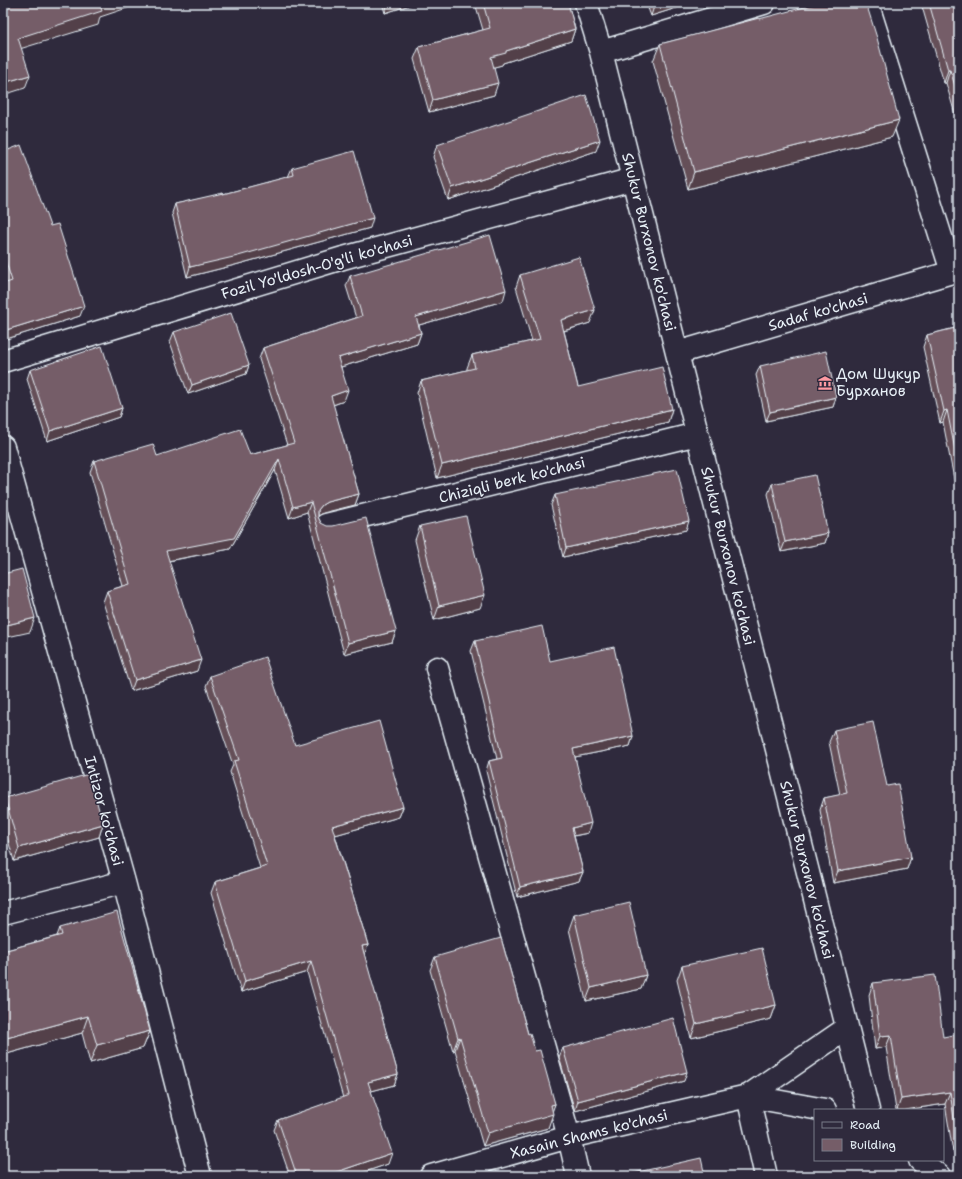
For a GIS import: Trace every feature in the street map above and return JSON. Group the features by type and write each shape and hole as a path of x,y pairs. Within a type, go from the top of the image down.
{"street":[{"name":"Shukur Burxonov ko'chasi","path":"586,3 601,52 868,1109"},
{"path":"601,52 764,3"},
{"path":"870,12 955,271"},
{"name":"Fozil Yo'ldosh-O'g'li ko'chasi","path":"3,361 343,258 633,179"},
{"name":"Sadaf ko'chasi","path":"677,353 955,271"},
{"name":"Chiziqli berk ko'chasi","path":"326,525 697,434"},
{"name":"Intizor ko'chasi","path":"3,447 124,882 200,1176"},
{"path":"437,668 569,1137 578,1176"},
{"path":"3,913 124,882"},
{"path":"748,1096 847,1028"},
{"path":"748,1096 820,1109"},
{"path":"748,1096 766,1176"},
{"name":"Xasain Shams ko'chasi","path":"431,1176 569,1137 748,1096"},
{"path":"921,1161 939,1176"}],"building":[{"path":"3,3 106,3 100,5 102,11 18,38 30,75 3,83"},
{"path":"483,3 568,3 575,29 491,57 498,83 433,100 419,47 490,28"},
{"path":"820,3 866,3 899,120 694,172 660,44"},
{"path":"929,3 959,3 959,99 950,70 948,70"},
{"path":"586,95 600,140 452,188 437,145"},
{"path":"21,145 50,226 58,224 84,306 3,331 3,284 12,281 3,253 3,152"},
{"path":"354,151 373,218 238,256 190,267 175,204 223,194 294,175 292,168"},
{"path":"490,235 506,290 416,317 421,333 338,358 348,390 331,396 359,494 327,502 318,510 318,517 321,523 327,526 333,526 366,518 396,631 348,643 311,502 293,507 279,459 234,538 166,551 201,660 135,680 107,591 130,584 94,461 153,444 157,456 240,429 250,455 294,443 263,348 362,316 350,276"},
{"path":"579,257 595,310 561,320 578,387 662,367 672,409 442,465 421,381 475,368 472,355 540,339 520,275"},
{"path":"231,313 249,365 192,385 174,332"},
{"path":"959,327 959,470 947,410 944,411 927,335"},
{"path":"102,346 122,408 50,431 30,370"},
{"path":"826,351 836,397 770,412 760,366"},
{"path":"677,469 689,521 566,548 555,495"},
{"path":"815,475 828,533 785,542 772,484"},
{"path":"466,516 485,595 439,606 420,526"},
{"path":"22,569 35,618 3,626 3,574"},
{"path":"542,626 550,661 614,647 633,736 573,749 591,823 572,828 583,872 520,887 489,761 502,758 475,641"},
{"path":"265,657 295,745 379,721 403,807 332,826 368,945 362,946 398,1074 368,1082 392,1153 325,1176 297,1176 278,1120 349,1095 311,961 245,981 215,882 267,866 234,761 239,760 210,676"},
{"path":"873,722 887,786 898,784 911,857 838,871 824,798 847,793 834,730"},
{"path":"89,774 103,824 19,848 5,798"},
{"path":"629,902 646,975 591,988 574,915"},
{"path":"117,912 150,1031 97,1045 88,1016 3,1039 3,951 62,935 60,928"},
{"path":"501,938 528,1034 530,1033 535,1051 540,1050 555,1104 551,1105 553,1114 488,1133 460,1037 458,1038 435,957"},
{"path":"762,948 776,1005 696,1024 682,966"},
{"path":"935,975 943,1037 959,1034 959,1139 957,1139 950,1092 901,1099 891,1035 880,1036 873,983"},
{"path":"673,1018 687,1072 578,1101 563,1048"},
{"path":"701,1158 705,1176 620,1176"}],"place":[{"name":"Дом Шукур Бурханов","path":"825,383"}]}
